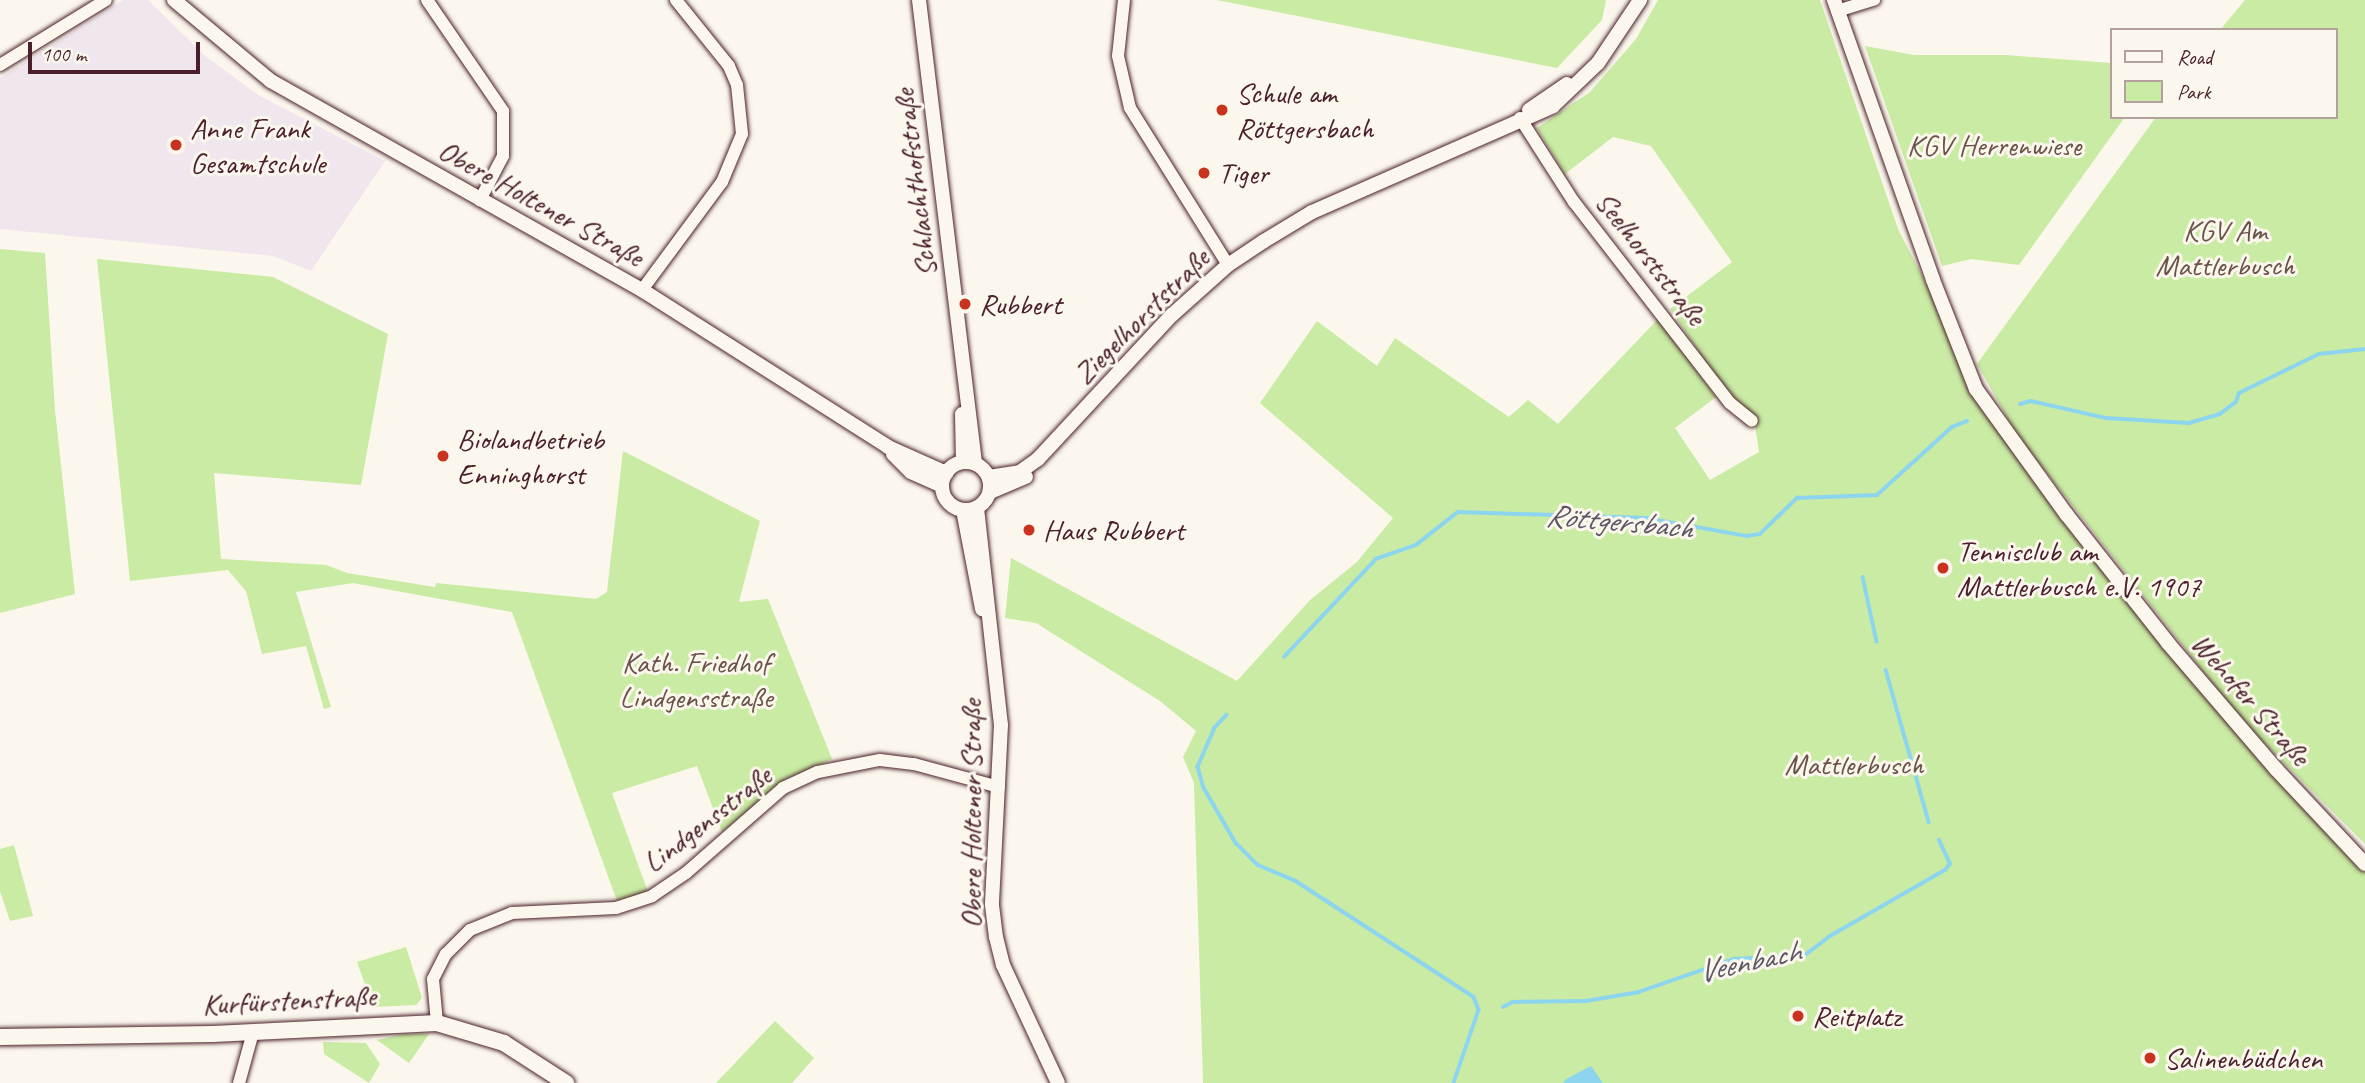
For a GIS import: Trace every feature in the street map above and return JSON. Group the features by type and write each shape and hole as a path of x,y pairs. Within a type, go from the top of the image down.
{"main road":[{"name":"Kurfürstenstraße","path":"0,1037 253,1032 437,1023 504,1043 566,1083"}],"street":[{"path":"0,65 106,0"},
{"name":"Obere Holtener Straße","path":"173,0 271,81 642,290 944,480"},
{"path":"427,0 503,111 507,140 503,156 480,201"},
{"path":"642,290 722,182 742,134 737,85 729,66 676,0"},
{"name":"Schlachthofstraße","path":"919,0 961,360 969,463"},
{"path":"1124,0 1118,56 1130,108 1228,265"},
{"name":"Ziegelhorststraße","path":"990,492 1021,482 1038,459 1172,315 1228,265 1312,212 1520,118 1553,106 1598,63 1640,0"},
{"path":"1835,6 1874,0"},
{"name":"Wehofer Straße","path":"1835,6 1946,316 1976,388 2067,515 2237,724 2365,864"},
{"name":"Seelhorststraße","path":"1520,118 1574,202 1730,403 1752,421"},
{"name":"Ziegelhorststraße","path":"989,477 1020,472 1038,459"},
{"path":"969,463 989,477 990,492 970,509 948,504 944,480 969,463"},
{"name":"Obere Holtener Straße","path":"970,509 994,657 1001,725 992,905 996,937 1003,965 1058,1083"},
{"name":"Lindgensstraße","path":"437,1023 433,979 446,954 470,930 512,913 616,908 652,896 686,873 783,788 818,772 880,760 914,764 999,786"},
{"path":"239,1083 253,1032"}],"shaded area":[{"name":"Anne Frank Gesamtschule","path":"123,0 148,0 204,55 258,95 385,161 311,271 273,256 0,229 0,78"}],"green space":[{"path":"1217,0 1606,0 1602,20 1557,68"},
{"name":"Mattlerbusch","path":"1658,0 1820,0 1898,229 2010,446 2365,868 2365,1083 1203,1083 1194,783 1183,757 1196,731 1160,701 1036,623 1005,618 1011,558 1237,681 1310,600 1357,562 1393,518 1260,403 1317,321 1377,366 1395,338 1509,417 1528,400 1558,424 1658,319 1716,397 1675,428 1710,480 1759,452 1754,419 1732,400 1670,309 1732,262 1651,146 1613,137 1565,174 1537,128 1590,92 1636,39"},
{"name":"KGV Am Mattlerbusch","path":"2245,0 2365,0 2365,844 2243,722 2017,435 1977,364 2155,119 2337,119 2337,28 2222,28"},
{"name":"KGV Herrenwiese","path":"1865,46 1914,55 2005,55 2110,63 2110,119 2124,119 2019,265 1971,259 1942,266"},
{"path":"0,249 45,253 55,410 75,594 0,613"},
{"name":"Kath. Friedhof Lindgensstraße","path":"97,259 273,277 388,334 361,485 214,473 221,559 326,565 347,573 435,587 436,583 596,599 607,592 623,451 760,521 739,602 768,599 832,759 784,780 722,832 697,766 612,793 648,892 617,901 512,612 353,583 296,592 331,707 324,709 306,646 262,654 246,591 228,570 130,581"},
{"path":"14,845 33,916 10,921 0,891 0,849"},
{"path":"406,947 422,998 416,1005 373,1007 357,962"},
{"path":"775,1021 814,1058 792,1083 716,1083"},
{"path":"404,1034 429,1034 409,1063 377,1040"},
{"path":"323,1042 366,1043 380,1064 369,1083 324,1054"}],"water":[{"path":"1591,1066 1603,1083 1563,1083 1566,1079"}],"waterway":[{"name":"Röttgersbach","path":"2020,404 2031,401 2106,418 2189,423 2220,414 2236,402 2239,393 2319,354 2365,349"},
{"name":"Röttgersbach","path":"1284,657 1376,559 1416,545 1458,512 1646,518 1747,536 1760,534 1797,498 1877,495 1952,427 1967,421"},
{"name":"Veenbach","path":"1863,577 1877,642"},
{"name":"Veenbach","path":"1886,670 1929,822"},
{"name":"Röttgersbach","path":"1227,715 1215,728 1198,767 1204,788 1236,843 1258,865 1296,881 1474,997 1479,1010 1454,1083"},
{"name":"Veenbach","path":"1503,1007 1513,1002 1586,1001 1639,992 1734,959 1805,955 1830,936 1945,870 1950,864 1939,840"}],"place":[{"name":"Schule am Röttgersbach","path":"1222,110"},
{"name":"Anne Frank Gesamtschule","path":"176,145"},
{"name":"Tiger","path":"1204,173"},
{"name":"Rubbert","path":"965,304"},
{"name":"Biolandbetrieb Enninghorst","path":"443,456"},
{"name":"Haus Rubbert","path":"1029,530"},
{"name":"Tennisclub am Mattlerbusch e.V. 1907","path":"1943,568"},
{"name":"Reitplatz","path":"1798,1016"},
{"name":"Salinenbüdchen","path":"2150,1058"}]}
